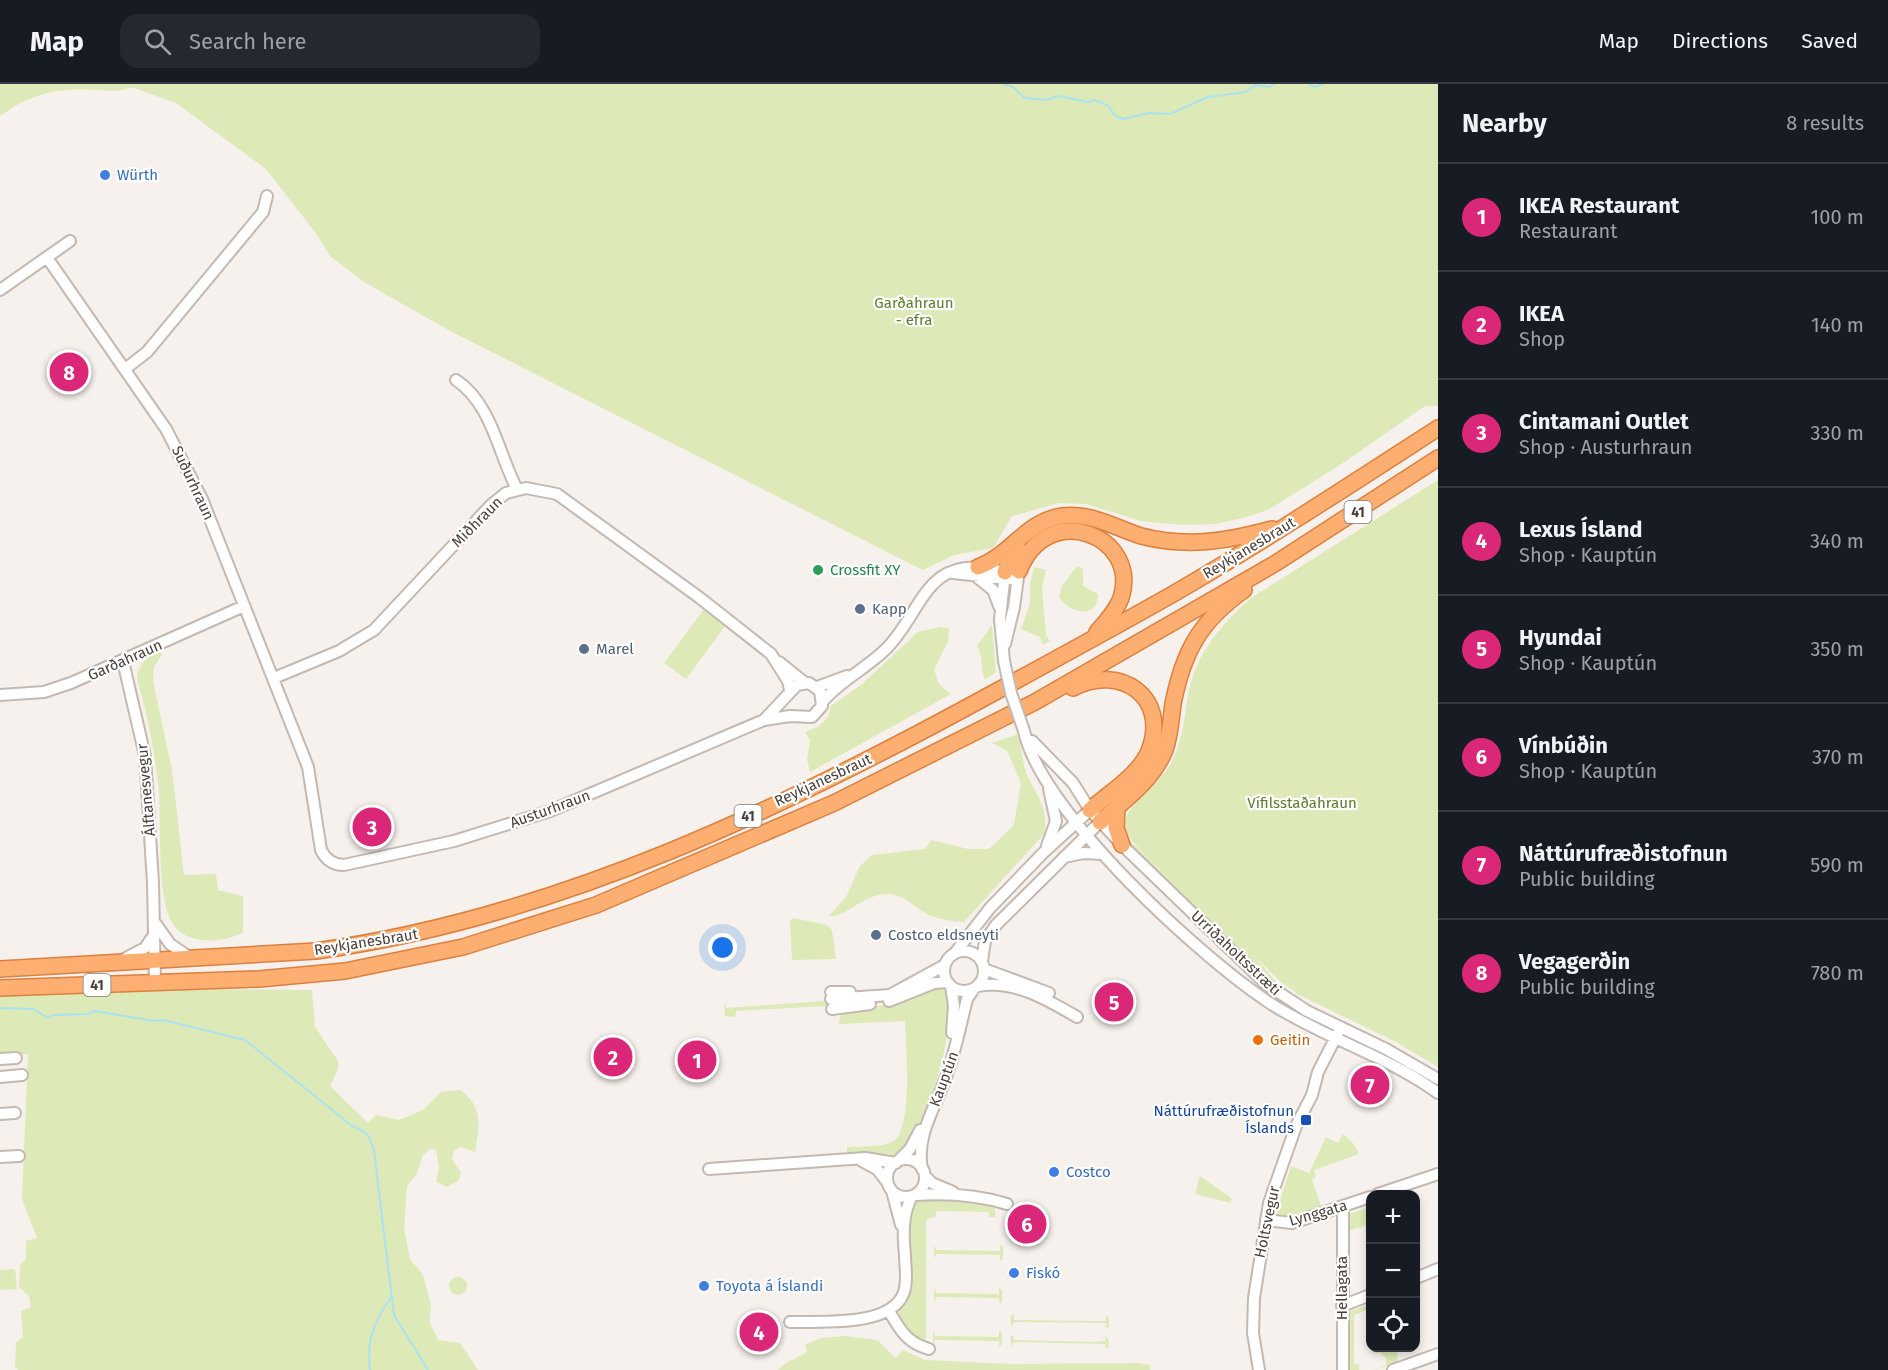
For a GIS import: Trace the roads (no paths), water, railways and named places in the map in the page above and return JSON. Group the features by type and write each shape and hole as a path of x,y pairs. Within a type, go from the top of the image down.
{"highway":[{"name":"Reykjanesbraut","path":"0,969 122,960 316,951 368,944 478,919 560,893 698,838 859,764 1173,594 1289,524 1438,428"},
{"name":"Reykjanesbraut","path":"0,988 258,979 345,971 419,958 530,928 617,897 703,862 834,803 1035,702 1276,563 1438,458"},
{"path":"976,572 1000,557 1023,535 1047,520 1073,515 1150,538 1195,544 1226,542 1289,524"},
{"path":"1012,577 1035,544 1059,532 1086,532 1108,546 1120,566 1122,590 1115,609 1090,639"},
{"path":"1012,577 1023,535"},
{"path":"1095,816 1117,807 1144,783 1165,749 1179,675 1190,646 1215,613 1276,563"},
{"path":"962,740 988,732 1090,681 1109,678 1131,685 1149,706 1153,731 1150,749 1137,769 1095,816"},
{"path":"1117,807 1116,828 1122,845"}],"street":[{"path":"125,369 147,352 250,228 263,212 267,196"},
{"path":"0,290 48,259 70,241"},
{"name":"Suðurhraun","path":"48,259 125,369 187,466 244,606"},
{"path":"456,380 471,391 482,407 517,489"},
{"name":"Miðhraun","path":"274,678 339,651 374,630 491,505 517,489 546,490 575,506 700,598 805,683"},
{"path":"976,572 993,590 1000,612 1000,634 1011,693 1052,800 1056,821 1044,852"},
{"name":"Austurhraun","path":"274,678 308,767 321,850 328,860 336,865 344,865 454,841 528,819 665,764 764,720 797,717 807,719 816,715 823,701 855,672 888,647 907,623 928,587 950,573 976,572 1012,577"},
{"path":"1000,612 1012,577"},
{"path":"1004,657 1012,577"},
{"path":"244,606 274,678"},
{"name":"Garðahraun","path":"0,695 44,692 123,661 244,606"},
{"name":"Álftanesvegur","path":"123,661 145,756 155,927 155,983"},
{"name":"Miðhraun","path":"776,661 788,681 789,692"},
{"name":"Austurhraun","path":"817,687 855,672"},
{"path":"805,683 817,687 823,701"},
{"name":"Austurhraun","path":"764,720 789,692 805,683"},
{"path":"789,692 788,706 797,717"},
{"path":"955,953 967,951 983,965 1033,985 1079,1014 1020,990 996,984 961,991 949,984 934,983 890,1001 832,1000 877,997 899,990 945,965 990,908 1044,852 1076,822 1095,816 1073,783 1043,755 1024,731"},
{"path":"1042,772 1086,834"},
{"name":"Kauptún","path":"889,1311 904,1291 903,1233 906,1209 914,1195 923,1187 924,1173 920,1153 923,1134 948,1074 966,999 982,981 990,933 1086,834 1095,816"},
{"name":"Urriðaholtsstræti","path":"1095,816 1266,984 1341,1034 1438,1093"},
{"name":"Urriðaholtsstræti","path":"1086,834 1102,854 1171,921 1266,1000 1438,1079"},
{"path":"1060,859 1076,854 1102,854"},
{"path":"122,960 145,948 155,927 170,944 189,957"},
{"name":"Kauptún","path":"903,1233 889,1186 888,1173 910,1149 942,1072 954,1020 945,965"},
{"name":"Holtsvegur","path":"1258,1370 1253,1314 1255,1279 1276,1178 1296,1126 1318,1082 1318,1072 1341,1034"},
{"path":"0,1059 16,1058"},
{"path":"0,1077 22,1075"},
{"path":"0,1114 15,1113"},
{"path":"0,1157 19,1156"},
{"path":"859,1160 877,1169 897,1195 959,1195 988,1198 1007,1204"},
{"path":"709,1169 859,1160 915,1162 932,1183 959,1195"},
{"path":"1390,1190 1438,1174"},
{"name":"Lynggata","path":"1266,1220 1292,1223 1366,1199"},
{"name":"Hellagata","path":"1343,1206 1343,1370"},
{"path":"1420,1276 1438,1269"},
{"path":"1342,1306 1366,1297"},
{"path":"790,1322 854,1319 879,1316 889,1311 904,1336 911,1342 929,1349"},
{"path":"1393,1370 1438,1354"}],"waterway":[{"path":"1003,84 1013,87 1025,98 1047,100 1058,96 1089,102 1094,100 1109,106 1114,115 1123,119 1149,113 1170,114 1208,97 1246,92 1256,85 1269,87 1274,84"},
{"path":"1309,84 1315,87 1323,84"},
{"path":"0,1008 33,1009 48,1018 53,1015 88,1014 95,1011 154,1021 163,1020 245,1040 352,1126 364,1132 374,1151 394,1315 428,1370"},
{"path":"370,1370 370,1340 380,1315 391,1297"}],"place":[{"name":"Würth","path":"105,175"},
{"name":"Vegagerðin","path":"69,372"},
{"name":"Crossfit XY","path":"818,570"},
{"name":"Kapp","path":"860,609"},
{"name":"Marel","path":"584,649"},
{"name":"Cintamani Outlet","path":"372,827"},
{"name":"Costco eldsneyti","path":"876,935"},
{"name":"Hyundai","path":"1114,1002"},
{"name":"Geitin","path":"1258,1040"},
{"name":"IKEA","path":"613,1057"},
{"name":"IKEA Restaurant","path":"697,1060"},
{"name":"Náttúrufræðistofnun","path":"1370,1085"},
{"name":"Náttúrufræðistofnun Íslands","path":"1306,1120"},
{"name":"Costco","path":"1054,1172"},
{"name":"Vínbúðin","path":"1027,1224"},
{"name":"Fiskó","path":"1014,1273"},
{"name":"Toyota á Íslandi","path":"704,1286"},
{"name":"Lexus Ísland","path":"759,1332"}],"park label":[{"name":"Garðahraun - efra","path":"914,312"},
{"name":"Vífilsstaðahraun","path":"1302,803"}]}
